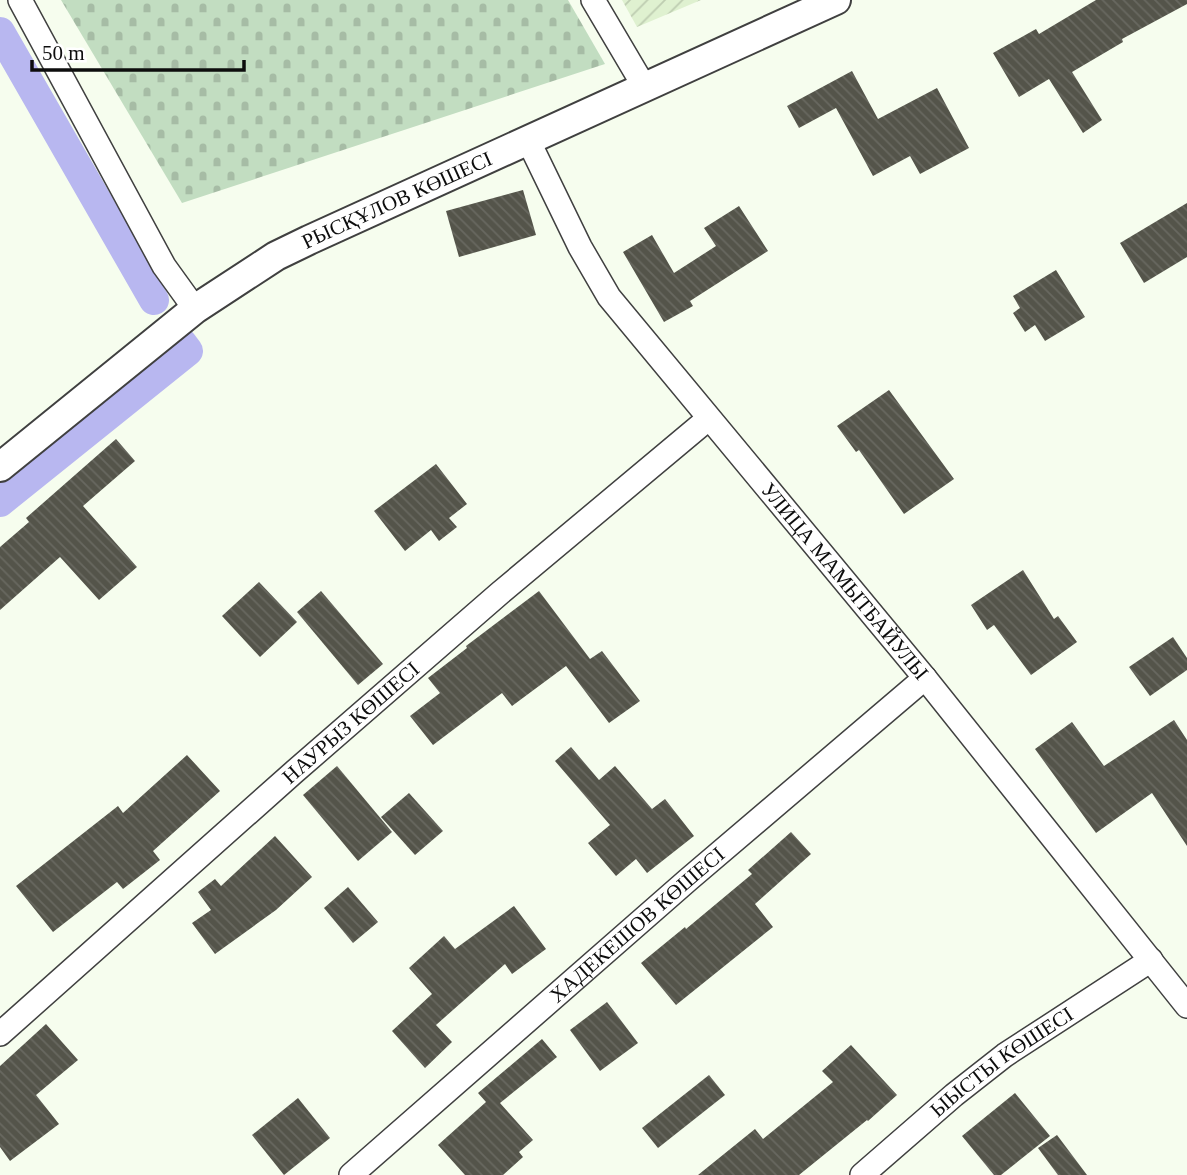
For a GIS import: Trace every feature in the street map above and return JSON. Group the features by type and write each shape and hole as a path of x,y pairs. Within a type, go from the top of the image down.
{"street":[{"path":"20,0 164,266 195,309"},
{"path":"593,0 645,88"},
{"name":"РЫСҚҰЛОВ КӨШЕСІ","path":"0,467 195,309 276,256 836,0"},
{"name":"УЛИЦА МАМЫТБАЙУЛЫ","path":"528,140 580,247 609,297 925,678 1187,1006"},
{"name":"НАУРЫЗ КӨШЕСІ","path":"0,1034 500,593 708,419"},
{"name":"ХАДЕКЕШОВ КӨШЕСІ","path":"351,1175 678,888 925,678"},
{"name":"ЫЫСТЫ КӨШЕСІ","path":"862,1175 954,1094 1005,1055 1151,960"}],"green space":[{"path":"61,0 568,0 605,64 182,203"},
{"path":"622,0 701,0 637,27"}],"building":[{"path":"1096,0 1187,0 1187,4 1122,39 1123,42 1072,72 1102,120 1083,133 1049,79 1019,97 993,53 1036,29 1039,34"},
{"path":"852,71 878,119 937,88 969,148 920,174 910,156 873,176 836,108 799,128 787,106"},
{"path":"523,190 536,235 459,257 446,211"},
{"path":"1187,203 1187,257 1144,283 1120,243"},
{"path":"739,206 768,251 690,301 693,306 664,322 623,252 652,235 674,273 716,246 704,228"},
{"path":"1056,270 1085,317 1045,341 1035,325 1025,332 1013,313 1020,308 1013,296"},
{"path":"889,390 954,479 904,514 859,450 856,452 837,426"},
{"path":"116,439 135,461 83,506 137,567 99,600 60,557 0,610 0,547 29,522 26,518"},
{"path":"436,464 467,504 449,518 457,527 439,541 431,530 405,551 374,511"},
{"path":"1023,570 1054,619 1058,616 1077,642 1031,675 994,625 987,630 971,605"},
{"path":"259,582 297,622 260,657 222,616"},
{"path":"321,591 383,664 358,685 297,612"},
{"path":"539,591 590,659 602,651 640,701 609,723 566,666 512,706 502,693 433,745 410,716 440,693 428,678"},
{"path":"1173,637 1187,658 1187,670 1150,696 1129,667"},
{"path":"1174,720 1187,740 1187,846 1152,793 1096,833 1035,749 1072,722 1104,766"},
{"path":"571,747 599,780 615,766 652,809 665,799 694,836 647,873 636,859 616,876 588,843 610,825 555,761"},
{"path":"187,755 220,791 153,851 160,860 123,889 117,882 53,932 16,886 118,806 123,813"},
{"path":"337,766 392,832 358,861 303,795"},
{"path":"409,793 443,831 415,855 381,817"},
{"path":"791,832 811,854 755,904 773,927 676,1005 641,963 752,874 748,870"},
{"path":"275,836 312,877 276,910 215,954 192,923 211,910 198,892 215,879 221,886"},
{"path":"348,887 378,922 353,943 324,908"},
{"path":"514,906 546,949 512,974 505,964 436,1025 452,1042 425,1068 392,1031 432,994 409,968 444,936 455,949"},
{"path":"607,1002 638,1043 600,1071 570,1030"},
{"path":"46,1024 78,1060 36,1095 59,1124 10,1161 0,1147 0,1066"},
{"path":"542,1039 557,1057 500,1103 533,1140 519,1152 523,1157 503,1175 465,1175 438,1145 486,1102 478,1093"},
{"path":"851,1045 897,1095 868,1121 799,1175 698,1175 755,1129 763,1139 833,1082 822,1071"},
{"path":"709,1075 725,1095 658,1148 642,1128"},
{"path":"1015,1093 1050,1136 1001,1175 994,1175 962,1136"},
{"path":"298,1098 330,1138 284,1175 252,1135"},
{"path":"1057,1135 1087,1175 1058,1175 1038,1148"}],"waterway":[{"path":"0,32 154,300"},
{"path":"0,502 188,351 182,343"}]}
